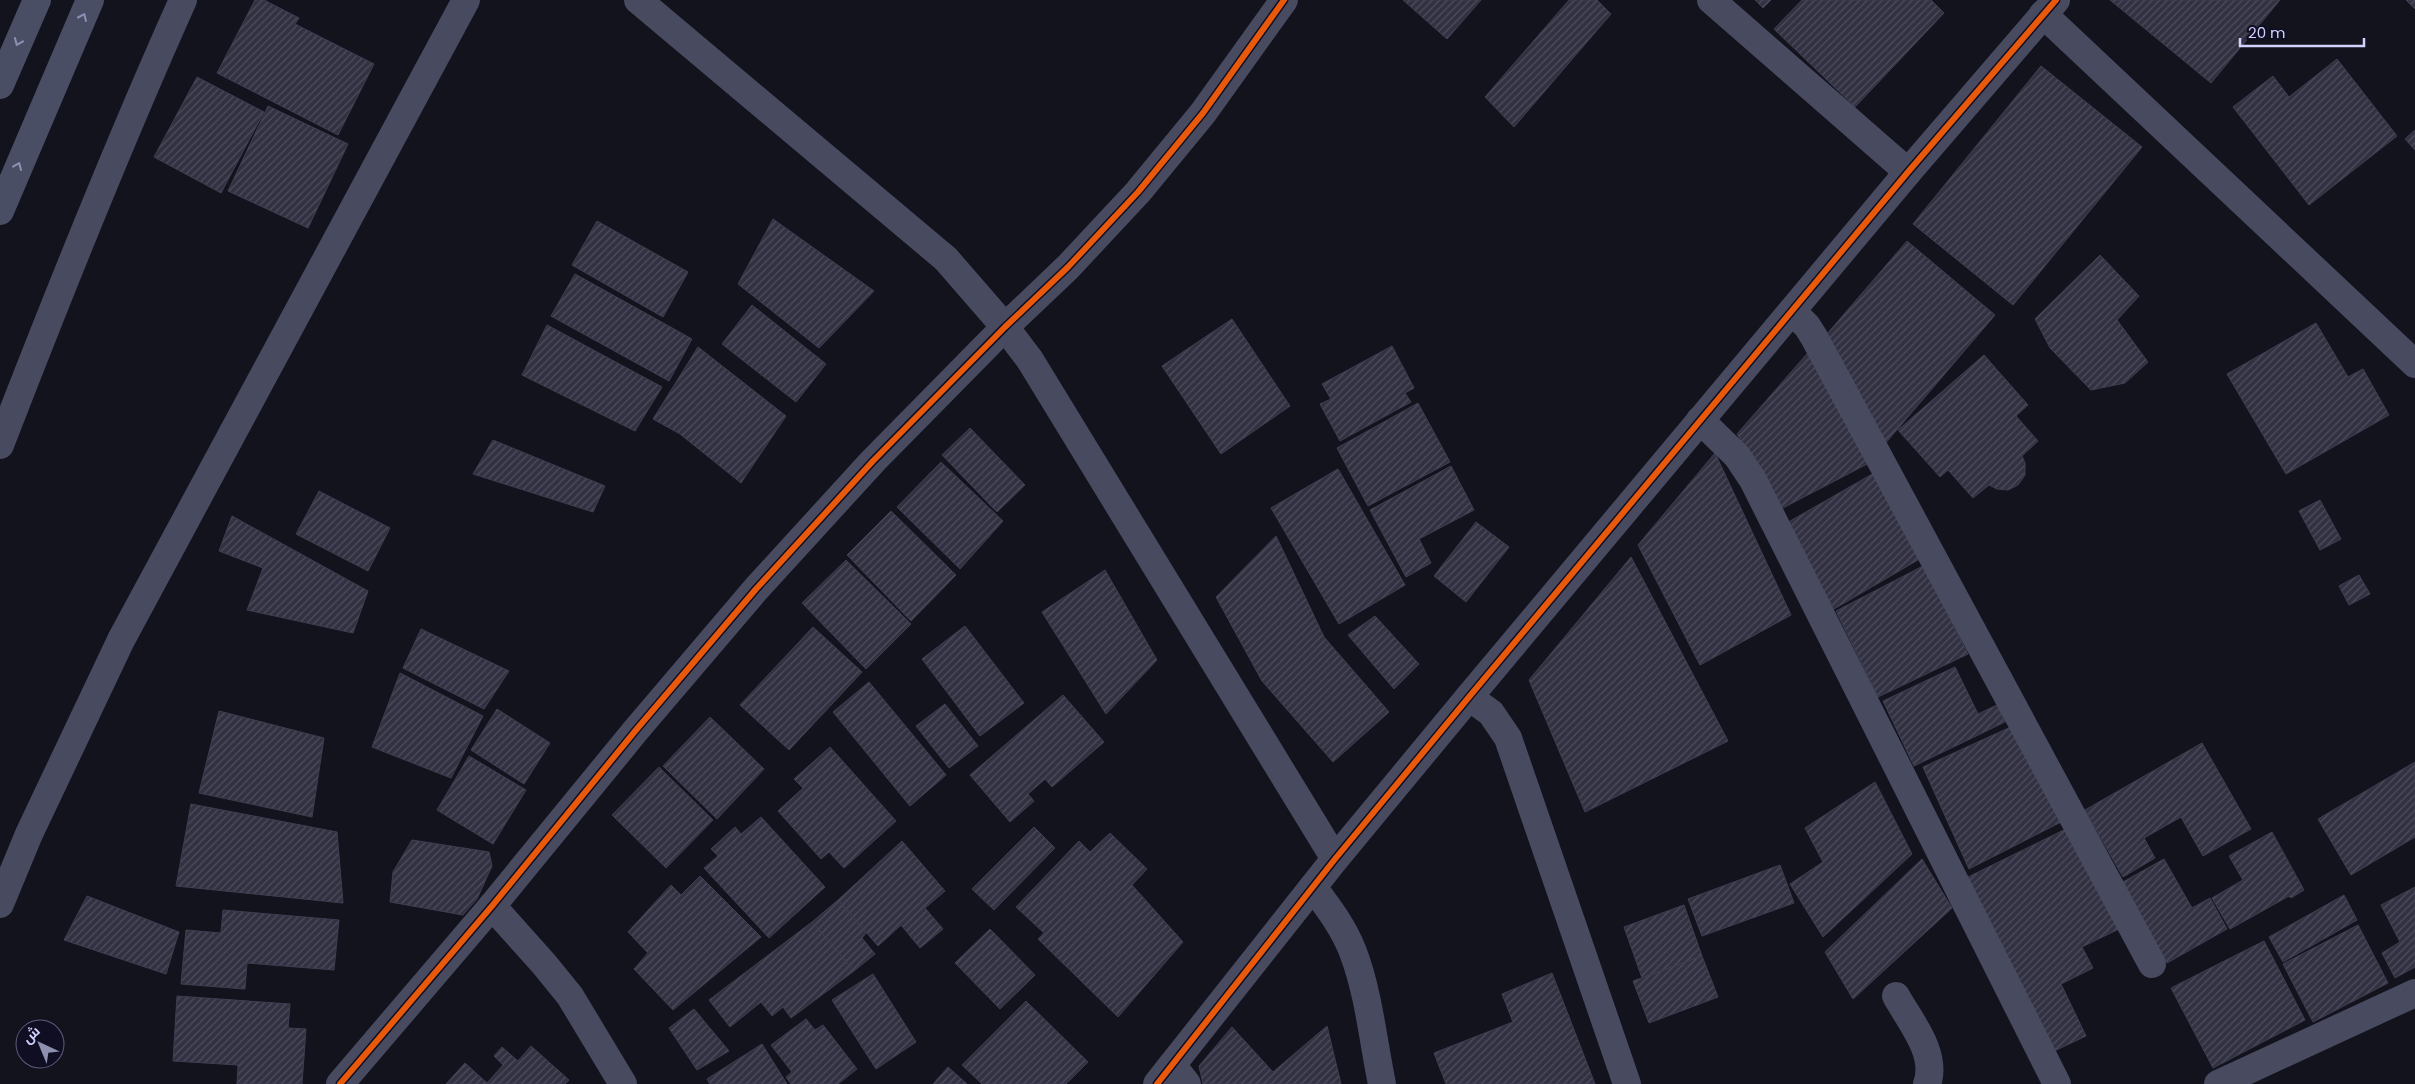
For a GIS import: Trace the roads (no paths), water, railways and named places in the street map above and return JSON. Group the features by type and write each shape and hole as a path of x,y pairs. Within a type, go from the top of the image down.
{"street":[{"path":"0,85 37,0"},
{"path":"0,211 90,0"},
{"path":"0,445 75,252 183,0"},
{"path":"0,904 33,825 121,640 466,0"},
{"path":"638,0 946,259 1005,327 1030,360 1335,859"},
{"path":"340,1084 492,906 636,730 756,589 873,462 1005,327 1068,267 1138,192 1203,113 1284,0"},
{"path":"1711,0 1908,172"},
{"path":"1172,1078 1335,859 1700,420 2049,7 2415,364"},
{"path":"1792,311 1807,326 1814,337 2152,964"},
{"path":"1700,420 1737,456 1753,480 2057,1084"},
{"path":"1469,697 1491,713 1508,738 1627,1084"},
{"path":"1313,887 1330,909 1353,951 1360,972 1382,1084"},
{"path":"492,906 570,996 623,1084"},
{"path":"2218,1084 2415,993"},
{"path":"1896,996 1930,1060 1931,1074 1927,1084"}]}
